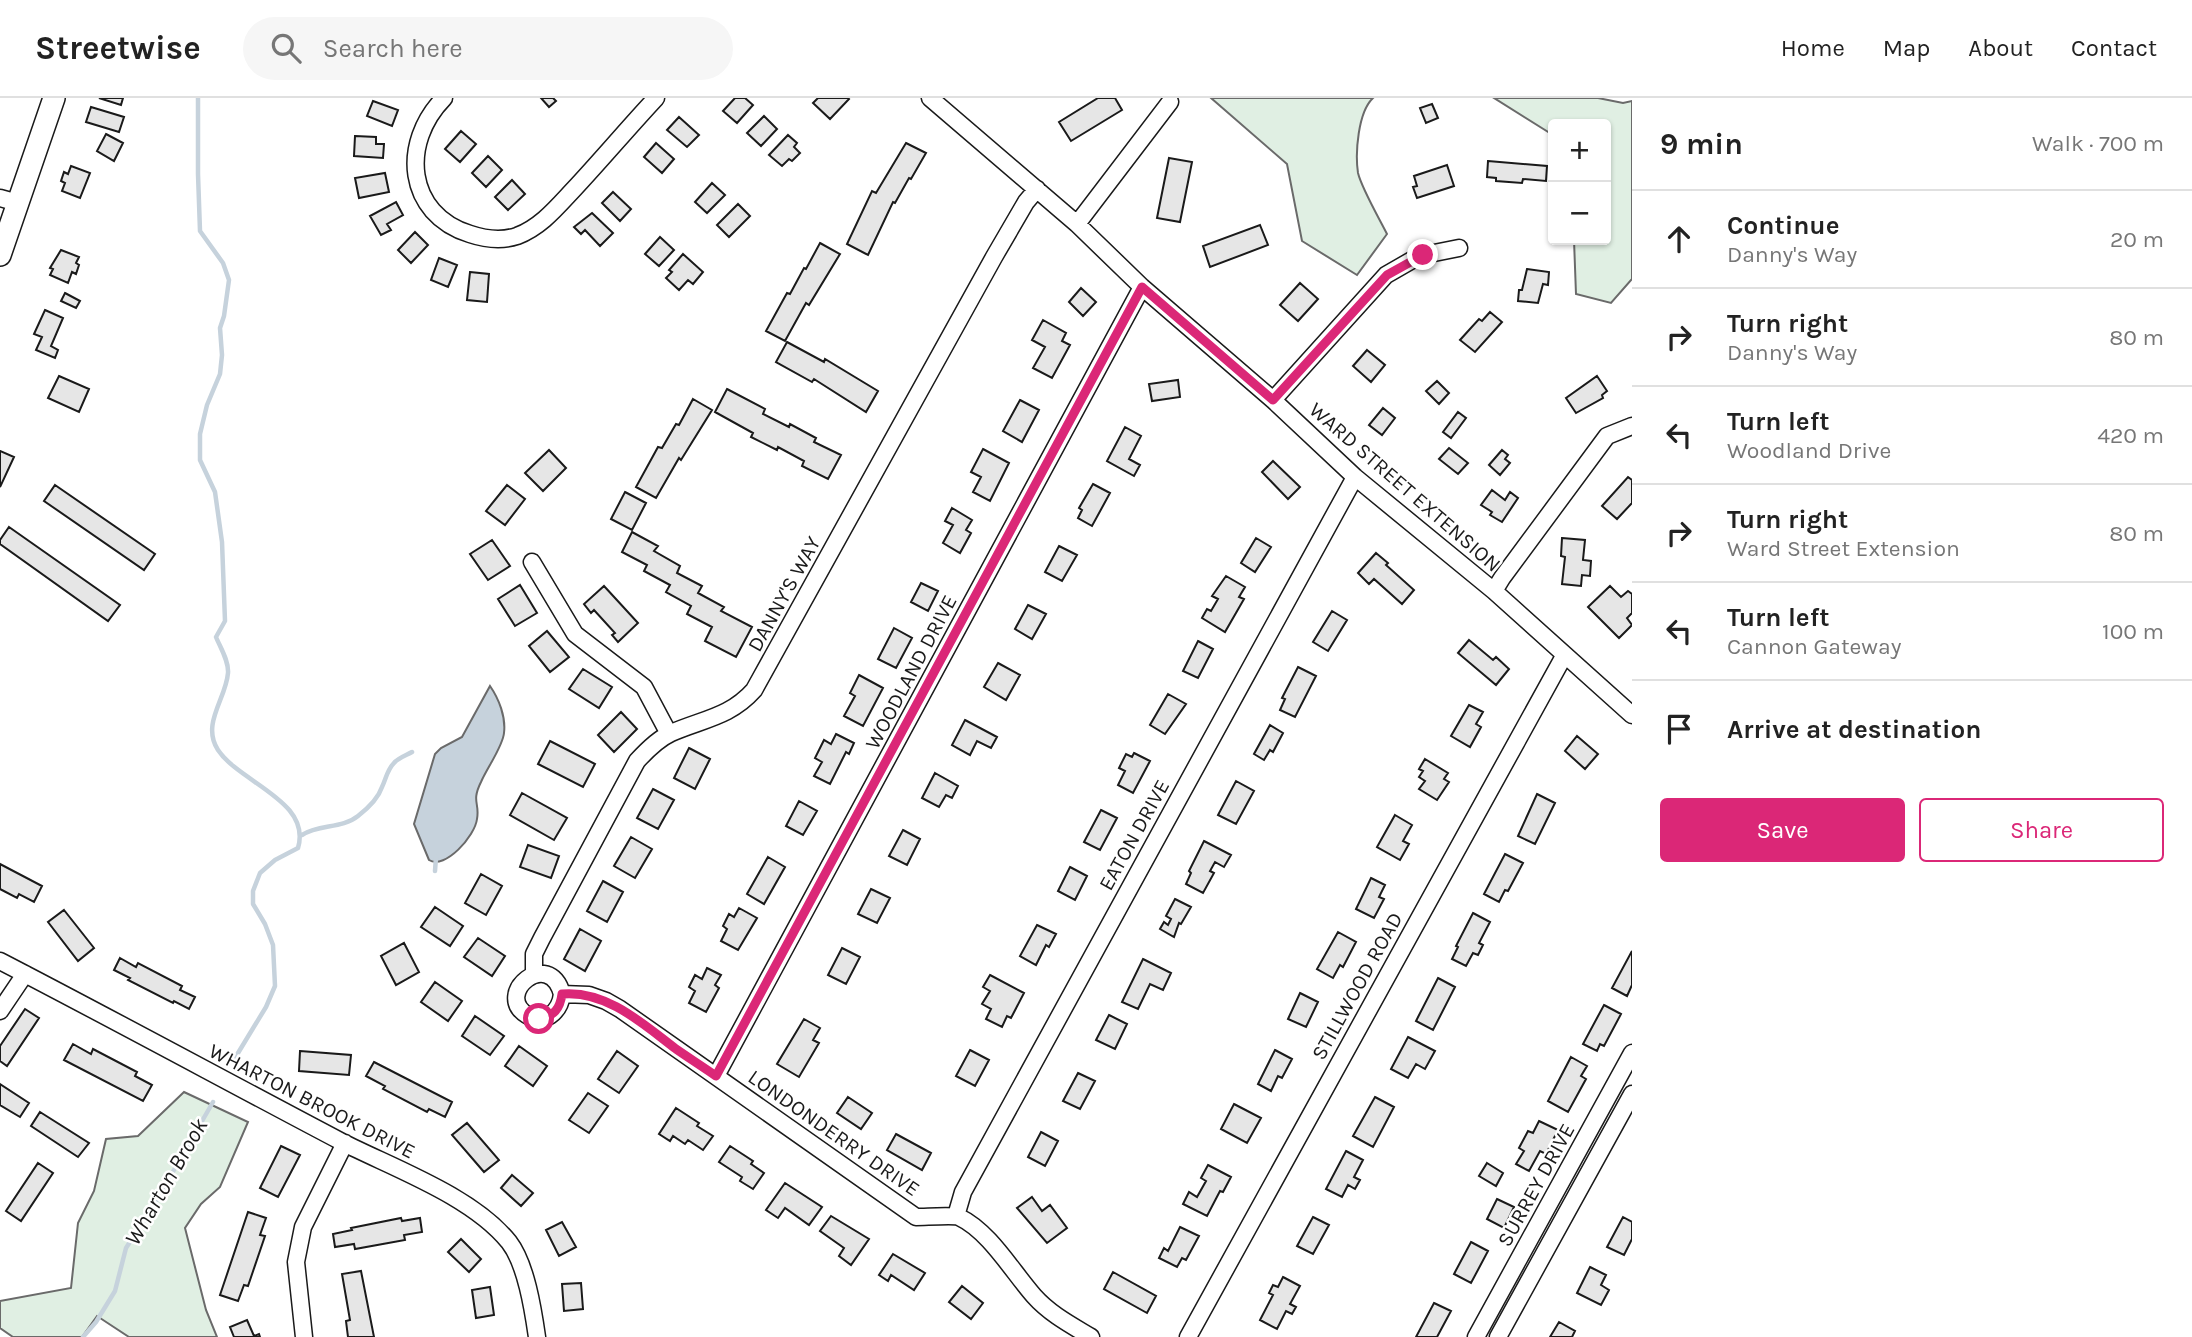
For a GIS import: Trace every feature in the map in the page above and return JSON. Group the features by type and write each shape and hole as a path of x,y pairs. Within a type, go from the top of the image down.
{"main road":[{"path":"0,255 9,200 54,98"}],"street":[{"path":"444,98 433,109 419,138 416,171 423,199 445,224 474,235 506,239 533,228 546,218 656,98"},
{"name":"WARD STREET EXTENSION","path":"930,98 1077,224 1142,287 1273,400 1354,477 1494,592 1632,715"},
{"path":"1077,224 1170,102"},
{"name":"DANNY'S WAY","path":"562,994 561,1004 556,1012 548,1017 529,1017 517,1003 517,994 526,978 534,975 534,954 637,761 649,748 670,734 724,714 742,703 754,690 1001,246 1026,202 1037,189"},
{"path":"1273,400 1387,275 1419,256 1459,248"},
{"name":"WOODLAND DRIVE","path":"716,1076 1142,287"},
{"path":"1494,592 1607,436 1632,426"},
{"name":"EATON DRIVE","path":"956,1216 963,1192 1354,477"},
{"path":"533,562 575,634 644,687 670,734"},
{"name":"STILLWOOD ROAD","path":"1188,1337 1564,656"},
{"name":"WHARTON BROOK DRIVE","path":"0,961 448,1195 484,1217 510,1243 522,1266 537,1337"},
{"path":"0,1011 25,974"},
{"path":"534,975 549,976 562,994 576,993 606,1001 716,1076"},
{"name":"SURREY DRIVE","path":"1476,1337 1632,1053"},
{"name":"LONDONDERRY DRIVE","path":"716,1076 916,1217 956,1216"},
{"name":"SURREY DRIVE","path":"1498,1337 1632,1094"},
{"path":"304,1337 296,1262 303,1227 345,1143"},
{"path":"956,1216 978,1228 1035,1297 1054,1314 1091,1337"}],"green space":[{"path":"1211,98 1373,98 1361,123 1357,144 1358,173 1387,234 1357,275 1302,241 1287,164"},
{"path":"1494,98 1598,98 1623,103 1632,101 1632,279 1611,303 1576,294 1574,245 1611,245 1611,119 1548,119 1548,132"},
{"path":"184,1092 248,1122 220,1187 201,1204 185,1228 206,1310 217,1337 129,1337 97,1316 82,1337 13,1337 0,1328 0,1301 71,1288 78,1223 94,1191 106,1139 138,1136"}],"shaded area":[{"path":"490,686 501,708 504,733 478,789 475,826 465,842 451,856 436,862 429,860 414,824 435,754 462,737"}],"building":[{"path":"99,98 123,98 121,105"},
{"path":"541,98 553,98 556,101 549,107"},
{"path":"735,98 745,98 753,105 737,123 723,111"},
{"path":"818,98 849,99 830,119 813,103"},
{"path":"1098,98 1115,98 1122,110 1071,141 1059,122"},
{"path":"373,101 398,110 392,126 367,116"},
{"path":"1432,104 1438,118 1426,123 1420,108"},
{"path":"91,107 124,117 119,132 86,122"},
{"path":"764,116 777,129 761,146 747,133"},
{"path":"679,117 699,135 687,147 667,130"},
{"path":"461,131 476,144 460,162 445,149"},
{"path":"106,134 123,143 114,161 97,151"},
{"path":"788,135 797,143 794,147 800,153 782,166 769,155"},
{"path":"355,136 376,137 376,144 384,144 383,158 354,156"},
{"path":"656,143 674,159 662,173 644,157"},
{"path":"906,143 926,153 895,203 893,202 868,255 847,244 872,191 876,193"},
{"path":"488,156 502,170 486,187 472,173"},
{"path":"1169,158 1192,162 1180,222 1157,218"},
{"path":"1488,161 1547,166 1546,181 1496,181 1496,178 1487,177"},
{"path":"1447,165 1454,186 1417,198 1413,187 1417,186 1414,176"},
{"path":"71,166 90,173 80,198 62,191 65,183 61,181 64,172 68,174"},
{"path":"385,173 389,192 359,198 355,178"},
{"path":"512,180 525,194 508,210 495,197"},
{"path":"712,183 725,195 707,213 695,202"},
{"path":"613,192 631,209 620,221 602,203"},
{"path":"396,202 403,215 387,224 391,230 381,235 370,216"},
{"path":"738,204 750,216 729,237 717,225"},
{"path":"592,213 613,233 600,246 585,230 581,234 574,227"},
{"path":"1260,225 1268,245 1210,267 1203,246"},
{"path":"415,232 428,245 411,263 398,250"},
{"path":"660,237 674,250 659,266 645,254"},
{"path":"820,243 840,254 809,305 806,303 785,341 766,331"},
{"path":"61,250 79,257 76,274 72,272 68,283 50,275 53,269 50,268"},
{"path":"683,254 703,272 693,284 688,280 679,290 666,278 672,272 669,270"},
{"path":"439,258 457,265 448,287 431,280"},
{"path":"1527,269 1549,272 1548,285 1543,284 1538,303 1518,301"},
{"path":"470,272 489,274 487,302 467,300"},
{"path":"1300,283 1318,299 1298,321 1280,305"},
{"path":"1081,288 1096,302 1083,316 1069,302"},
{"path":"65,293 80,301 76,308 61,301"},
{"path":"45,310 63,318 51,346 58,350 55,358 36,350 42,337 34,334"},
{"path":"1490,312 1502,322 1475,352 1460,340 1479,319 1482,321"},
{"path":"1043,320 1066,333 1062,341 1070,345 1052,378 1033,368 1045,347 1032,340"},
{"path":"787,342 824,362 825,359 878,391 866,412 814,379 812,382 776,362"},
{"path":"1367,350 1385,365 1371,382 1353,366"},
{"path":"59,376 89,389 79,412 48,398"},
{"path":"1597,376 1607,391 1602,395 1603,398 1576,413 1566,398"},
{"path":"1178,380 1180,397 1152,401 1149,384"},
{"path":"1437,381 1449,393 1439,404 1426,391"},
{"path":"727,389 765,409 763,414 789,427 790,424 816,438 814,442 841,455 828,479 802,466 804,461 751,437 753,433 715,412"},
{"path":"693,399 712,410 656,498 636,487 658,447 662,448 676,424 679,425"},
{"path":"1020,400 1039,410 1022,442 1003,431"},
{"path":"1383,408 1395,418 1382,435 1369,425"},
{"path":"1458,412 1466,418 1451,438 1443,432"},
{"path":"1125,427 1141,436 1129,459 1140,465 1134,476 1107,461"},
{"path":"1449,448 1468,463 1458,474 1439,459"},
{"path":"983,449 1009,463 990,501 973,492 981,477 971,472"},
{"path":"549,450 566,468 543,491 525,473"},
{"path":"1502,450 1508,455 1505,459 1510,463 1500,475 1489,465"},
{"path":"0,451 14,457 0,487"},
{"path":"1273,461 1300,487 1288,499 1262,472"},
{"path":"1628,477 1632,480 1632,503 1617,519 1602,506"},
{"path":"1093,484 1110,493 1092,526 1078,518 1082,510 1079,508"},
{"path":"55,485 155,554 144,570 44,501"},
{"path":"507,485 525,499 505,525 486,511"},
{"path":"1492,490 1505,500 1510,492 1518,498 1502,522 1490,515 1492,512 1481,505"},
{"path":"625,492 646,503 632,530 611,519"},
{"path":"952,508 972,520 966,530 971,533 960,553 943,543 953,525 945,521"},
{"path":"9,527 120,605 108,621 0,544"},
{"path":"632,532 658,546 654,551 680,566 677,573 702,586 698,593 724,607 721,611 752,627 736,657 705,641 712,627 687,614 691,606 666,592 670,585 644,571 647,565 622,552"},
{"path":"1256,538 1271,547 1255,572 1241,563"},
{"path":"1562,538 1585,540 1583,560 1591,561 1590,576 1582,575 1581,586 1562,584 1565,557 1561,556"},
{"path":"492,540 510,566 488,580 470,554"},
{"path":"1059,546 1077,555 1062,581 1045,572"},
{"path":"1376,553 1414,590 1402,604 1374,579 1369,584 1358,573"},
{"path":"1226,576 1245,587 1239,597 1244,599 1225,632 1202,618 1207,609 1211,611 1218,599 1212,596"},
{"path":"921,583 938,591 928,611 911,602"},
{"path":"520,585 537,613 515,626 498,599"},
{"path":"604,586 638,623 618,642 612,635 615,633 594,610 591,613 584,604"},
{"path":"1610,586 1621,597 1628,591 1632,594 1632,613 1627,618 1632,625 1619,638 1588,607"},
{"path":"1028,605 1046,614 1032,639 1015,629"},
{"path":"1332,611 1347,620 1328,651 1313,642"},
{"path":"894,628 912,638 896,668 878,659"},
{"path":"547,631 569,657 550,672 529,646"},
{"path":"1469,640 1493,660 1496,657 1509,669 1496,685 1458,653"},
{"path":"1198,641 1213,649 1198,678 1183,671"},
{"path":"998,663 1020,675 1006,700 984,687"},
{"path":"1298,667 1316,676 1295,717 1280,710 1285,699 1282,698"},
{"path":"583,669 612,687 599,708 569,689"},
{"path":"859,675 883,688 863,726 844,716 855,696 850,693"},
{"path":"1168,694 1186,704 1165,734 1150,725"},
{"path":"1469,705 1483,712 1476,724 1481,727 1470,747 1451,736"},
{"path":"621,712 637,729 614,752 598,735"},
{"path":"965,720 997,737 991,748 977,741 970,755 952,745"},
{"path":"1270,725 1283,733 1273,752 1270,750 1264,760 1254,754"},
{"path":"836,734 854,743 849,754 846,752 830,784 814,776 822,762 815,758 824,740 831,744"},
{"path":"1577,736 1598,754 1585,769 1565,751"},
{"path":"550,741 595,764 583,787 538,764"},
{"path":"689,748 710,759 695,789 674,778"},
{"path":"1134,753 1150,761 1133,793 1118,785 1125,771 1119,768 1126,754 1132,757"},
{"path":"1425,759 1448,773 1444,779 1449,782 1437,800 1419,789 1425,781 1419,777 1423,771 1419,769"},
{"path":"935,773 958,786 952,798 946,795 939,807 922,798"},
{"path":"1236,781 1254,791 1236,824 1218,815"},
{"path":"653,789 674,800 658,829 637,818"},
{"path":"522,793 567,818 554,840 510,815"},
{"path":"1537,794 1555,803 1535,844 1518,836"},
{"path":"799,801 817,811 803,835 786,826"},
{"path":"1101,810 1117,818 1100,850 1084,842"},
{"path":"1395,815 1412,825 1403,841 1409,844 1400,860 1377,847"},
{"path":"903,830 920,839 907,865 889,856"},
{"path":"631,837 652,849 635,878 614,866"},
{"path":"1204,841 1231,855 1224,867 1215,862 1210,871 1214,873 1203,893 1186,884 1191,873 1189,871"},
{"path":"528,845 559,856 551,878 520,867"},
{"path":"1505,854 1523,863 1499,902 1484,894"},
{"path":"768,857 785,867 764,904 747,894"},
{"path":"0,864 42,886 34,902 19,894 17,898 0,889"},
{"path":"1070,867 1087,876 1075,900 1058,891"},
{"path":"481,874 502,886 486,915 465,903"},
{"path":"1371,878 1385,885 1379,897 1384,899 1374,918 1356,909"},
{"path":"603,881 623,892 607,922 587,911"},
{"path":"871,889 890,898 877,923 858,914"},
{"path":"1175,899 1191,907 1181,924 1179,923 1174,937 1160,929 1164,922 1168,925 1171,919 1166,916"},
{"path":"435,907 463,926 450,946 421,927"},
{"path":"739,908 757,918 738,950 721,941 727,929 723,926 729,914 734,917"},
{"path":"64,910 94,948 78,961 48,922"},
{"path":"1473,913 1490,922 1479,943 1483,945 1478,955 1473,953 1466,966 1452,959"},
{"path":"1037,925 1056,934 1049,947 1046,945 1036,965 1020,956"},
{"path":"580,929 601,941 585,971 564,959"},
{"path":"1338,932 1356,942 1343,967 1340,965 1333,978 1317,969"},
{"path":"478,938 505,956 492,976 464,957"},
{"path":"404,943 419,972 396,985 381,956"},
{"path":"842,948 860,957 846,984 828,975"},
{"path":"1632,951 1632,985 1627,996 1612,988"},
{"path":"120,958 136,967 138,963 182,986 180,990 195,997 189,1009 128,980 130,978 114,970"},
{"path":"1143,959 1171,973 1163,990 1150,984 1138,1009 1122,1002"},
{"path":"707,968 721,975 715,985 719,988 706,1012 689,1003 695,991 689,987 695,975 702,979"},
{"path":"990,975 1024,993 1011,1018 1007,1016 1002,1027 986,1019 991,1009 982,1004 990,991 983,987"},
{"path":"1438,978 1455,987 1433,1030 1416,1021"},
{"path":"435,982 462,1001 448,1021 421,1002"},
{"path":"1300,993 1318,1002 1306,1027 1288,1019"},
{"path":"1604,1005 1621,1014 1604,1046 1600,1044 1597,1051 1583,1044"},
{"path":"25,1009 39,1018 7,1066 0,1061 0,1046"},
{"path":"1109,1015 1127,1024 1115,1049 1096,1040"},
{"path":"475,1016 504,1036 490,1055 462,1036"},
{"path":"804,1019 820,1028 813,1040 819,1043 799,1077 777,1064"},
{"path":"1408,1037 1435,1051 1425,1069 1416,1064 1408,1078 1391,1069"},
{"path":"73,1044 91,1054 93,1049 137,1072 135,1076 152,1085 143,1101 64,1060"},
{"path":"519,1046 547,1066 533,1086 505,1066"},
{"path":"970,1050 989,1060 975,1086 956,1076"},
{"path":"1275,1050 1292,1059 1282,1078 1278,1076 1271,1091 1258,1084"},
{"path":"300,1051 351,1055 349,1075 299,1071"},
{"path":"617,1051 638,1066 619,1093 598,1079"},
{"path":"1571,1057 1587,1066 1581,1076 1586,1079 1568,1112 1548,1101"},
{"path":"374,1062 452,1102 445,1117 429,1109 427,1112 383,1089 385,1086 366,1076"},
{"path":"1078,1073 1095,1081 1080,1109 1063,1101"},
{"path":"0,1084 29,1103 20,1117 0,1105"},
{"path":"588,1093 608,1106 589,1133 569,1120"},
{"path":"848,1097 872,1113 861,1129 837,1113"},
{"path":"1375,1097 1394,1107 1373,1147 1353,1136"},
{"path":"1234,1104 1261,1118 1247,1143 1221,1129"},
{"path":"676,1108 713,1136 703,1150 688,1140 685,1144 673,1136 670,1141 659,1134"},
{"path":"40,1112 89,1143 78,1157 31,1126"},
{"path":"1539,1121 1558,1130 1546,1154 1540,1151 1529,1171 1516,1164 1524,1151 1519,1148 1528,1131 1533,1133"},
{"path":"467,1123 499,1160 484,1172 452,1135"},
{"path":"1041,1132 1058,1141 1045,1166 1028,1157"},
{"path":"896,1134 931,1153 922,1170 887,1150"},
{"path":"281,1146 300,1155 278,1197 260,1188"},
{"path":"730,1146 753,1161 751,1164 764,1173 753,1189 740,1181 742,1177 719,1162"},
{"path":"1346,1151 1363,1160 1354,1177 1360,1180 1355,1189 1348,1185 1342,1197 1326,1189"},
{"path":"38,1163 53,1173 21,1221 6,1211"},
{"path":"1487,1163 1503,1173 1496,1186 1479,1176"},
{"path":"1208,1165 1231,1177 1207,1216 1183,1204 1189,1192 1197,1197 1206,1181 1201,1178"},
{"path":"512,1175 533,1193 521,1206 501,1188"},
{"path":"785,1183 822,1207 809,1225 785,1208 778,1218 766,1210"},
{"path":"1032,1197 1042,1211 1050,1205 1067,1228 1047,1243 1017,1208"},
{"path":"1497,1199 1514,1207 1504,1228 1487,1219"},
{"path":"248,1212 266,1218 260,1235 265,1236 248,1286 244,1285 238,1301 220,1295"},
{"path":"831,1216 869,1239 851,1265 839,1256 844,1248 820,1231"},
{"path":"1313,1217 1329,1225 1313,1254 1297,1246"},
{"path":"1623,1217 1632,1222 1632,1239 1624,1255 1607,1247"},
{"path":"401,1218 402,1221 420,1218 422,1232 404,1235 405,1240 355,1249 354,1244 335,1247 333,1234"},
{"path":"562,1222 576,1247 559,1256 546,1230"},
{"path":"1180,1227 1199,1236 1186,1260 1182,1258 1177,1267 1159,1258 1164,1248 1168,1251"},
{"path":"461,1239 481,1259 469,1272 448,1252"},
{"path":"1471,1242 1488,1251 1471,1283 1454,1274"},
{"path":"893,1254 925,1273 914,1290 891,1275 888,1281 879,1275"},
{"path":"1590,1267 1606,1275 1601,1285 1609,1290 1601,1305 1577,1293"},
{"path":"361,1271 374,1337 348,1337 346,1321 350,1320 342,1274"},
{"path":"1113,1272 1156,1296 1147,1313 1104,1289"},
{"path":"1283,1277 1300,1286 1290,1304 1296,1307 1292,1314 1286,1311 1277,1329 1260,1320 1273,1295 1269,1293 1273,1285 1278,1287"},
{"path":"581,1283 583,1309 564,1311 562,1284"},
{"path":"962,1286 983,1303 971,1319 949,1302"},
{"path":"490,1287 494,1315 476,1318 472,1290"},
{"path":"1434,1303 1451,1311 1437,1337 1416,1337"},
{"path":"247,1320 254,1336 259,1334 260,1337 234,1337 230,1327"},
{"path":"1559,1322 1575,1331 1572,1337 1550,1337"}],"waterway":[{"name":"Wharton Brook","path":"198,98 200,231 223,263 229,280 220,328 220,374 207,405 200,434 200,460 215,492 222,542 225,621 216,637 228,668 226,683 213,721 213,740 228,762 285,805 299,832 298,848 275,860 260,873 253,891 253,904 273,945 275,986 266,1007 235,1058"},
{"path":"302,835 345,823 358,816 378,796 392,766 412,752"},
{"path":"435,871 436,857"},
{"name":"Wharton Brook","path":"83,1337 96,1322 115,1291 126,1248 213,1102"}],"route":[{"path":"539,1019 556,1012 561,1004 562,994 576,993 602,999 716,1076 1142,287 1273,400 1387,275 1423,255"}]}
